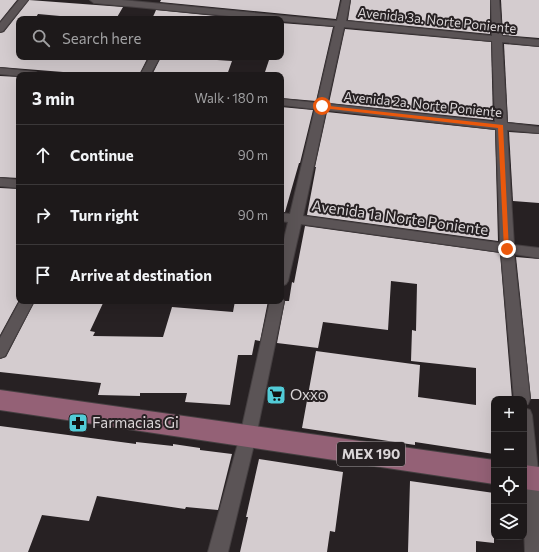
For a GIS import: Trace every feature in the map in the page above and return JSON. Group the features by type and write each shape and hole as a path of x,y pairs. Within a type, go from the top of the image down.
{"main road":[{"name":"MEX 190","path":"0,400 491,472"}],"street":[{"path":"0,29 24,0"},
{"name":"Avenida 3a. Norte Poniente","path":"94,0 183,4 282,16"},
{"path":"284,254 288,218 322,106 346,0"},
{"path":"495,0 507,249 522,396"},
{"path":"177,16 183,4"},
{"name":"Avenida 3a. Norte Poniente","path":"284,16 539,43"},
{"path":"147,72 153,60"},
{"path":"0,71 16,73"},
{"name":"Avenida 2a. Norte Poniente","path":"284,102 539,130"},
{"path":"0,182 16,184"},
{"name":"Avenida 1a Norte Poniente","path":"288,218 539,253"},
{"path":"0,352 24,304"},
{"path":"218,552 248,436 276,304"},
{"path":"526,432 531,478 535,552"}],"building":[{"path":"0,0 17,0 0,21"},
{"path":"29,0 123,7 118,16 60,16 38,14 37,16 16,16"},
{"path":"161,0 340,0 336,19 160,2"},
{"path":"351,0 490,0 490,34 348,20"},
{"path":"501,0 539,0 539,38 503,35"},
{"path":"156,10 216,16 153,16"},
{"path":"16,17 16,60 146,60 140,72 63,72 0,67 0,33 4,32"},
{"path":"284,23 333,27 316,101 284,98 284,72 265,72 269,60 284,60"},
{"path":"345,29 491,42 493,120 329,103"},
{"path":"504,44 539,47 539,125 508,122"},
{"path":"160,60 232,61 228,72 154,72"},
{"path":"0,76 16,77 16,178 0,177"},
{"path":"284,107 313,110 300,163 285,212"},
{"path":"327,112 495,130 498,241 307,215 315,167"},
{"path":"509,132 539,134 539,203 513,201"},
{"path":"0,188 16,189 17,304 0,335"},
{"path":"305,226 500,253 512,396 491,396 491,454 415,442 415,445 302,428 316,351 420,365 418,397 476,405 476,368 411,361 412,330 416,331 417,284 391,281 388,330 323,322 318,348 277,343 285,301 289,301 292,282 294,283"},
{"path":"516,257 539,259 539,399 531,399"},
{"path":"33,304 103,304 90,331 95,332 93,336 163,337 172,307 233,312 234,304 267,304 260,341 255,340 252,355 238,355 230,405 185,402 187,393 140,393 140,396 98,395 101,383 0,372 0,359 6,357"},
{"path":"0,426 136,444 136,442 173,446 173,444 200,448 200,450 232,454 218,510 186,507 185,509 97,496 89,521 42,515 28,552 0,552"},
{"path":"259,459 343,472 335,532 330,531 327,552 240,552"},
{"path":"410,481 491,493 491,540 494,540 494,543 476,541 476,552 408,552"}],"place":[{"name":"Oxxo","path":"276,395"},
{"name":"Farmacias Gi","path":"78,423"}],"route":[{"path":"322,106 501,126 507,249"}]}
